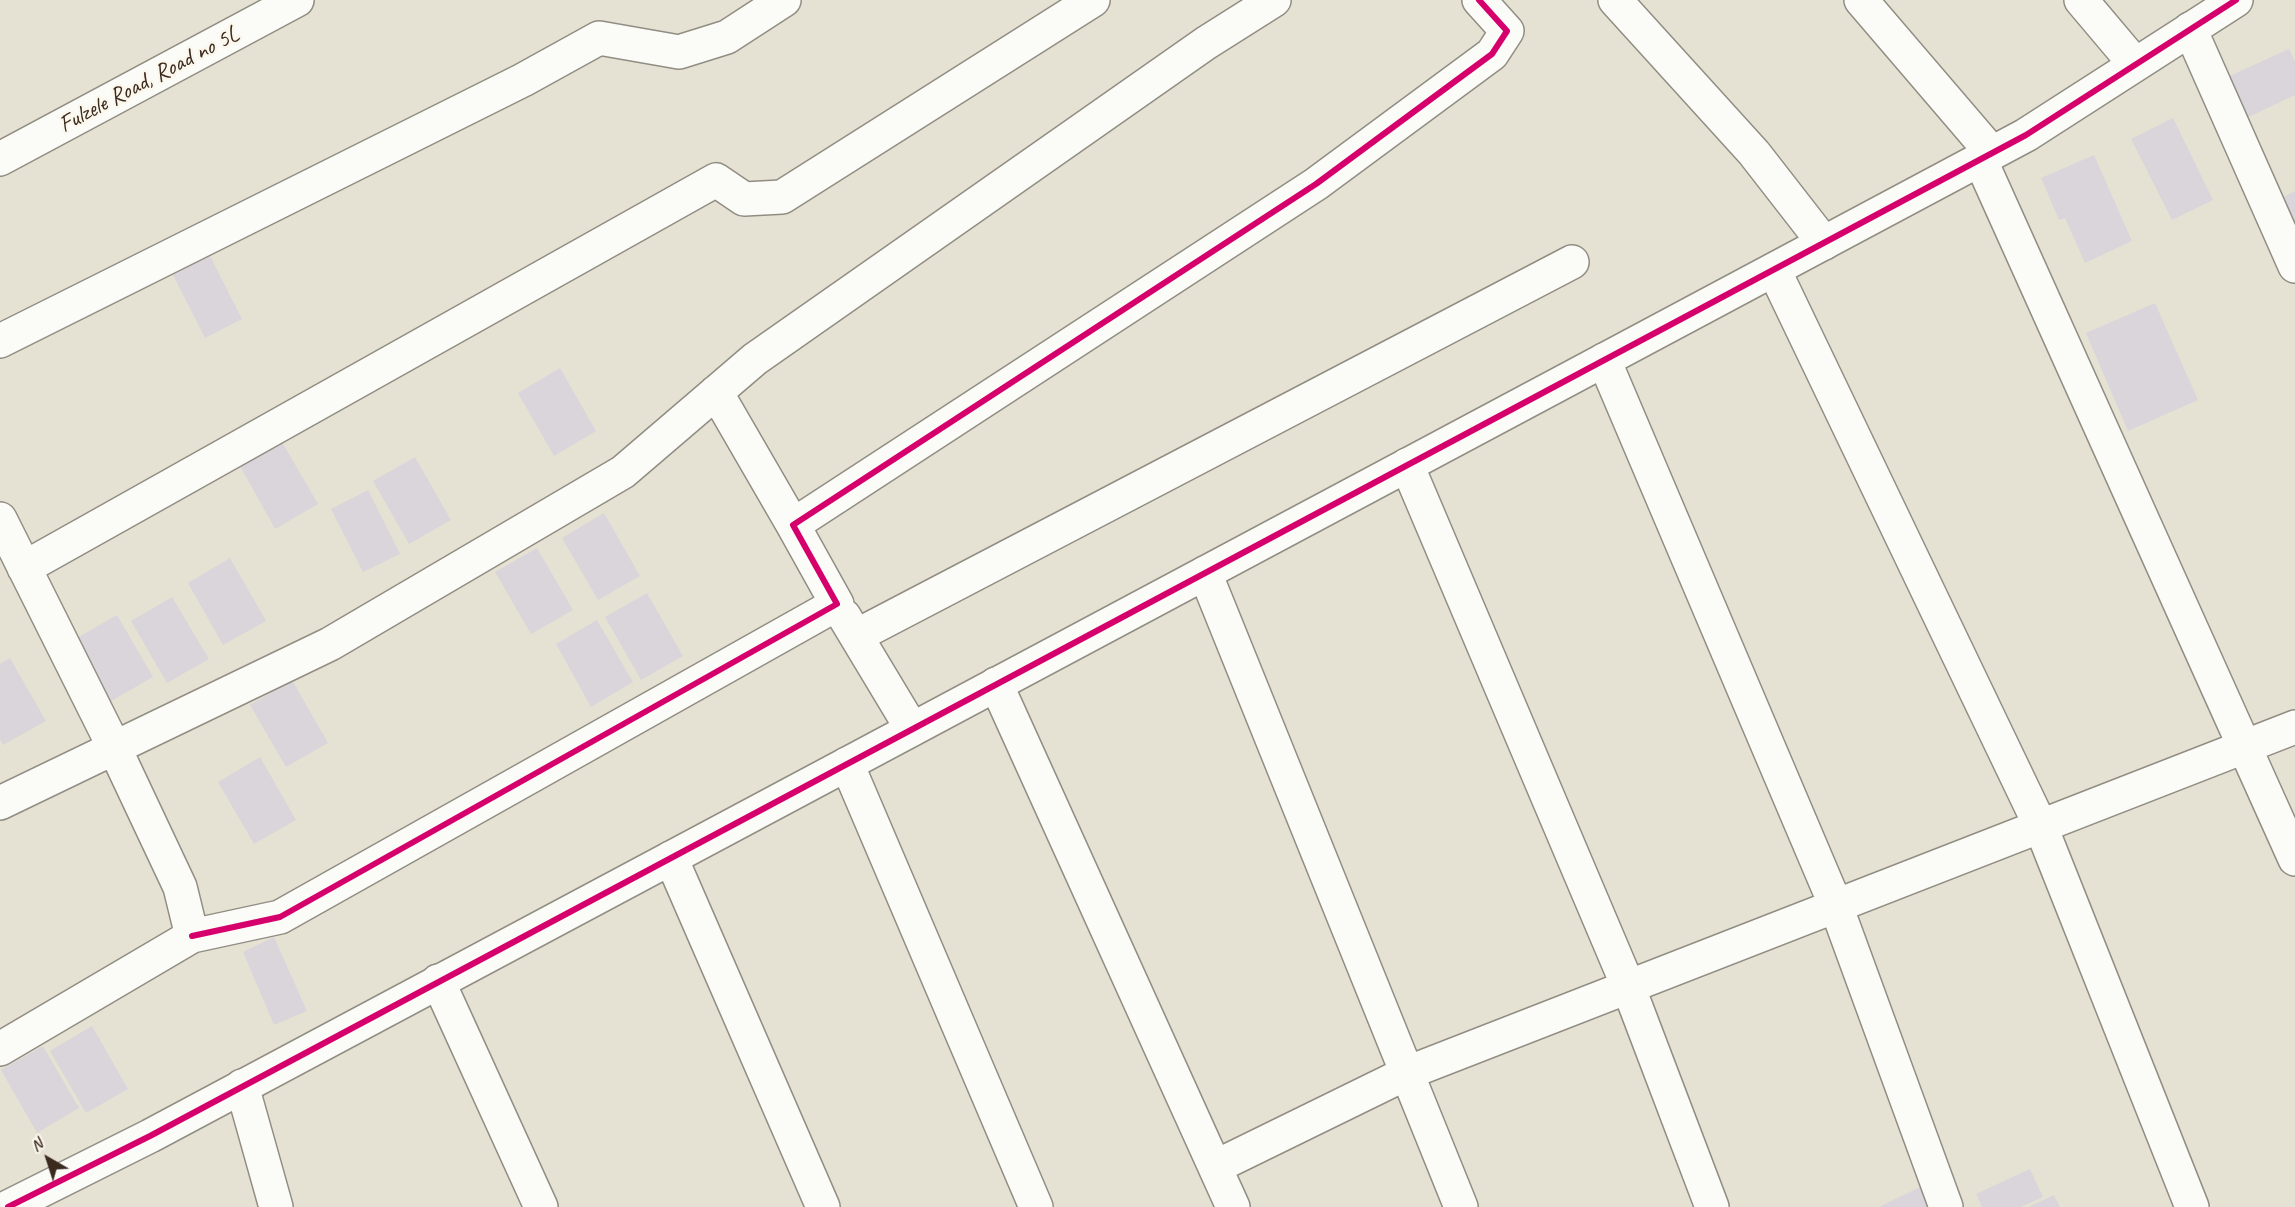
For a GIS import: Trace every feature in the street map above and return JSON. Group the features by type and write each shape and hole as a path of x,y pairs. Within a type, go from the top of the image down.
{"street":[{"name":"Fulzele Road, Road no 5L","path":"0,159 297,0"},
{"path":"0,341 513,86 599,38 679,52 727,37 784,0"},
{"path":"24,568 716,180 744,199 782,197 1093,0"},
{"path":"0,803 330,644 624,472 755,359 1206,43 1274,0"},
{"path":"793,525 1316,184 1492,54 1507,31 1479,0"},
{"path":"1615,0 1754,153 1824,243"},
{"path":"1861,0 1986,156 2295,859"},
{"path":"2081,0 2135,64"},
{"path":"8,1207 242,1086 2026,135 2236,0"},
{"path":"2190,29 2295,266"},
{"path":"856,636 1572,262"},
{"path":"1773,270 2041,826 2192,1207"},
{"path":"1604,360 1836,906 1946,1207"},
{"path":"716,392 837,604 912,729"},
{"path":"1407,465 1628,986 1712,1207"},
{"path":"0,521 115,749 180,887 192,936"},
{"path":"1205,573 1461,1207"},
{"path":"0,1049 192,936 280,917 837,604"},
{"path":"996,684 1233,1207"},
{"path":"1215,1167 1407,1073 2295,728"},
{"path":"847,764 1036,1207"},
{"path":"671,858 823,1207"},
{"path":"438,981 541,1207"},
{"path":"242,1086 276,1207"}],"building":[{"path":"2289,49 2295,61 2295,95 2242,120 2223,79"},
{"path":"2173,118 2213,200 2172,220 2131,139"},
{"path":"2094,155 2132,241 2085,263 2065,218 2059,220 2041,178"},
{"path":"2295,191 2295,236 2278,200"},
{"path":"210,256 242,319 205,338 173,275"},
{"path":"2155,303 2198,400 2128,431 2086,333"},
{"path":"560,368 596,431 554,456 518,393"},
{"path":"282,442 318,504 275,529 240,466"},
{"path":"415,457 451,520 409,544 373,481"},
{"path":"368,490 400,554 363,572 331,509"},
{"path":"604,513 640,576 598,600 562,538"},
{"path":"537,548 573,610 531,634 495,572"},
{"path":"230,558 266,621 223,645 188,583"},
{"path":"647,593 683,656 641,680 605,617"},
{"path":"172,597 209,659 167,683 131,621"},
{"path":"117,615 153,677 111,701 75,639"},
{"path":"597,620 633,682 591,707 556,644"},
{"path":"10,658 46,721 3,745 0,739 0,664"},
{"path":"292,680 328,743 286,767 250,705"},
{"path":"260,757 296,820 254,844 218,782"},
{"path":"274,937 307,1011 274,1025 243,952"},
{"path":"92,1026 128,1089 86,1113 50,1051"},
{"path":"43,1046 79,1108 37,1133 1,1070"},
{"path":"2030,1169 2043,1197 2021,1207 1982,1207 1976,1194"},
{"path":"1922,1186 1932,1207 1879,1207"},
{"path":"2054,1195 2060,1207 2028,1207"}],"cycle path":[{"path":"192,936 280,917 837,604 793,525 1316,184 1492,54 1507,31 1479,0"},
{"path":"8,1207 150,1136 2026,135 2236,0"}]}
